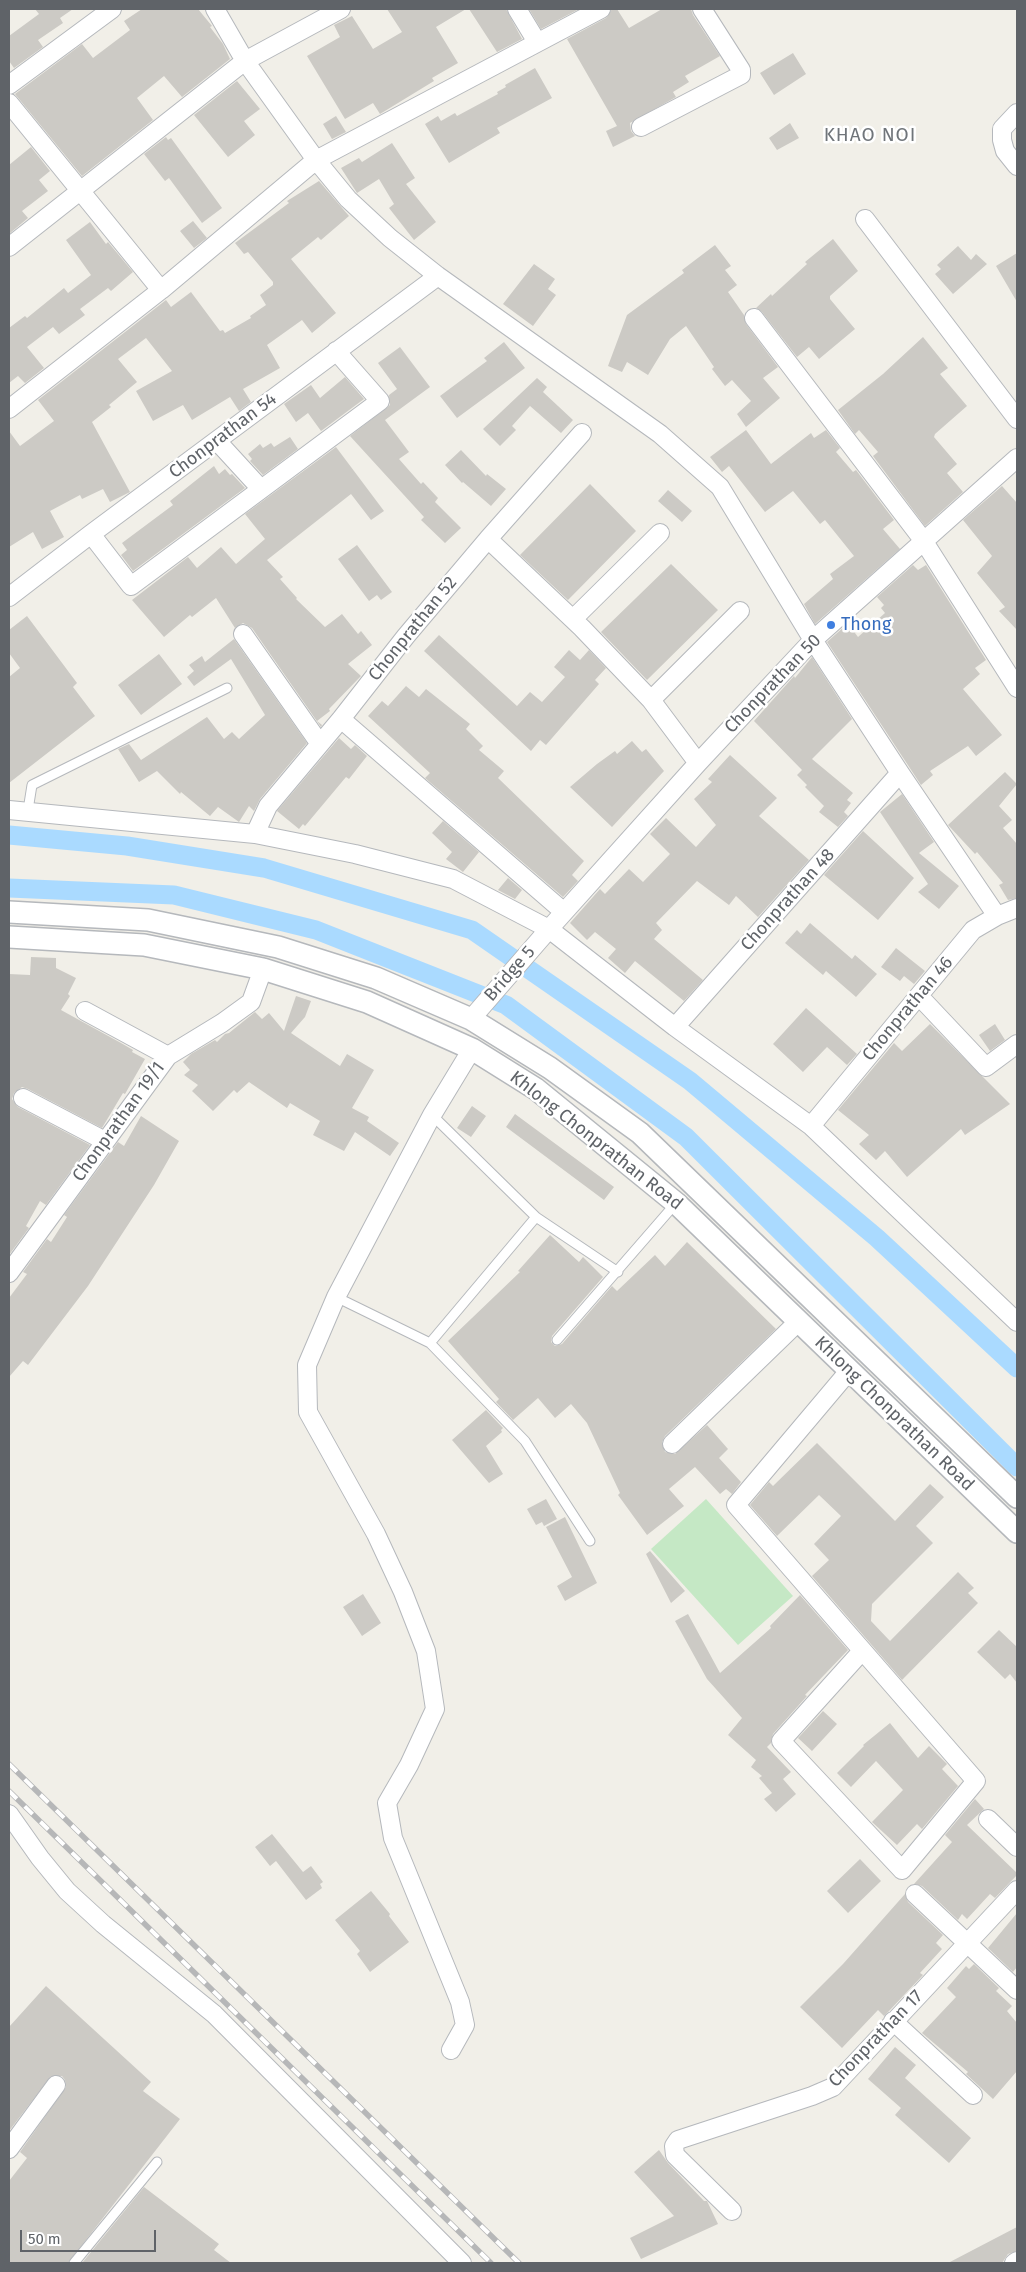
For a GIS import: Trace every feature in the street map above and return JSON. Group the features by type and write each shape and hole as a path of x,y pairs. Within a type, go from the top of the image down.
{"street":[{"path":"9,85 112,9"},
{"path":"215,9 246,61 316,160 348,199 390,238 438,276 660,434 720,487 813,640 900,774 997,916"},
{"path":"9,247 246,61 341,9"},
{"path":"517,9 537,42"},
{"path":"9,409 161,290 316,160 601,9"},
{"path":"642,127 741,75 741,70 702,9"},
{"path":"9,103 161,290"},
{"path":"1017,113 1002,129 1005,151 1017,166"},
{"path":"865,219 1017,419"},
{"name":"Chonprathan 54","path":"9,597 90,534 438,276"},
{"path":"754,318 923,540 1017,688"},
{"path":"90,534 131,586 261,490 380,401 336,351"},
{"name":"Chonprathan 52","path":"255,834 268,806 341,719 406,636 488,539 582,433"},
{"path":"217,441 261,490"},
{"name":"Chonprathan 50","path":"548,929 813,640 1017,458"},
{"path":"573,620 660,534"},
{"path":"488,539 573,620 650,700 698,764"},
{"path":"650,700 740,611"},
{"path":"243,634 320,744"},
{"path":"341,719 564,912"},
{"name":"Chonprathan 48","path":"675,1027 900,774"},
{"path":"9,810 28,810 255,834 355,854 453,879 548,929 675,1027 811,1126 1017,1322"},
{"name":"Chonprathan 46","path":"811,1126 973,930 997,916 1017,908"},
{"name":"Khlong Chonprathan Road","path":"9,912 148,920 278,946 376,978 471,1020 550,1068 640,1133 1017,1497"},
{"name":"Bridge 5","path":"471,1020 548,929"},
{"name":"Khlong Chonprathan Road","path":"9,937 144,945 263,969 367,1002 472,1049 536,1089 676,1203 1017,1532"},
{"name":"Chonprathan 19/1","path":"9,1273 168,1056 252,1002 263,969"},
{"path":"919,996 986,1067 1017,1044"},
{"path":"85,1011 168,1056"},
{"path":"451,2050 465,2025 460,2002 393,1838 387,1803 410,1765 434,1709 426,1650 403,1592 376,1534 308,1412 307,1365 336,1297 432,1115 472,1049"},
{"path":"23,1098 105,1141"},
{"path":"672,1444 799,1321"},
{"path":"850,1370 736,1505 976,1781 902,1870 781,1742 862,1651"},
{"path":"9,1814 40,1858 67,1891 103,1924 214,2014 462,2263"},
{"path":"988,1819 1017,1847"},
{"name":"Chonprathan 17","path":"732,2211 675,2155 674,2146 678,2140 812,2096 833,2087 1017,1890"},
{"path":"915,1894 1017,1990"},
{"path":"893,2021 973,2095"},
{"path":"9,2149 56,2085"}],"lane":[{"path":"28,810 32,785 227,688"},
{"path":"432,1115 536,1217 618,1272"},
{"path":"557,1340 676,1203"},
{"path":"430,1343 536,1217"},
{"path":"336,1297 430,1343 525,1441 590,1541"},
{"path":"74,2263 157,2162"}],"green space":[{"path":"706,1499 793,1596 738,1645 651,1549"}],"building":[{"path":"35,9 73,9 60,18 63,23 38,40 43,47 14,68 9,61 9,36 39,14"},
{"path":"142,9 198,9 212,26 210,27 223,44 230,59 182,97 164,76 137,98 153,120 82,176 15,94 82,44 93,58 130,30 124,21"},
{"path":"387,9 466,9 436,27 458,63 432,78 434,81 380,114 373,103 345,119 307,56 340,37 334,25 352,16 373,49 402,32"},
{"path":"469,9 506,9 522,39 497,52"},
{"path":"529,9 579,9 541,29"},
{"path":"612,9 617,9 629,28 662,9 691,9 720,56 685,76 689,82 673,92 676,97 630,123 631,131 635,136 613,147 606,131 617,126 567,39 606,18"},
{"path":"793,53 806,74 774,95 760,73"},
{"path":"535,68 552,98 497,128 500,133 449,163 425,124 438,116 441,121 455,113 457,116 498,94 497,92 506,87 505,85"},
{"path":"237,81 260,109 244,121 255,135 228,157 194,115"},
{"path":"336,116 346,132 332,139 323,124"},
{"path":"790,123 799,138 777,150 769,138"},
{"path":"166,137 168,140 171,138 222,208 202,223 169,178 165,181 144,154"},
{"path":"392,143 415,178 406,184 436,222 414,240 389,208 394,204 379,179 357,193 341,168 359,158 362,162"},
{"path":"31,147 50,171 39,180 48,191 22,211 28,218 9,234 9,165"},
{"path":"319,181 349,216 321,240 318,237 291,259 336,313 312,333 302,320 267,345 280,368 243,389 251,402 239,411 230,397 192,420 183,405 153,421 136,391 172,371 146,338 118,359 137,382 92,422 130,492 110,502 103,489 82,499 80,495 50,511 64,537 42,549 33,532 9,547 9,431 20,446 54,421 38,400 166,300 171,307 191,292 220,331 223,330 225,333 251,318 250,316 266,305 260,295 273,285 273,282 248,252 244,254 235,243 289,203 287,201"},
{"path":"193,221 207,238 194,248 180,231"},
{"path":"90,222 106,244 108,242 133,272 111,291 108,288 80,309 85,315 59,334 53,327 27,347 44,368 25,383 18,376 9,383 9,328 25,316 27,318 64,288 68,293 91,275 66,240"},
{"path":"833,239 858,271 830,296 830,299 855,329 819,359 809,347 797,357 762,312 756,308 771,294 772,296 807,264 805,262"},
{"path":"715,245 731,266 725,270 737,285 728,292 744,315 746,324 778,367 763,378 780,398 746,427 737,414 751,401 732,380 725,386 712,369 714,367 686,326 670,339 648,375 627,362 622,372 608,366 627,315 684,273 682,270"},
{"path":"958,246 971,260 976,254 987,264 953,294 935,274 941,269 937,265"},
{"path":"1017,253 1017,302 996,266"},
{"path":"534,264 555,279 548,289 556,295 533,326 503,304"},
{"path":"923,337 948,368 940,374 967,406 935,434 934,437 957,464 947,473 963,492 925,526 873,456 878,452 859,430 855,434 838,410 883,374"},
{"path":"504,342 525,368 457,418 440,396 487,361 484,358"},
{"path":"400,347 430,387 385,420 409,452 399,459 421,484 423,482 438,498 435,502 461,528 445,543 421,520 424,517 350,436 390,405 389,395 397,389 378,363"},
{"path":"345,377 364,399 321,431 308,413 296,422 284,404 311,385 320,398"},
{"path":"537,378 547,387 543,392 573,420 561,433 530,406 512,426 516,430 500,446 483,429"},
{"path":"746,430 771,464 811,433 814,438 826,430 840,448 836,452 853,472 856,470 894,520 883,529 900,549 815,624 804,604 833,579 830,574 854,556 825,520 820,524 793,491 765,512 729,466 722,472 710,457"},
{"path":"290,437 298,449 263,475 250,461 252,459 248,454 260,444 263,448 271,443 274,447"},
{"path":"336,447 384,511 371,520 351,494 267,560 283,577 280,579 296,599 325,627 342,614 358,634 361,631 372,645 348,664 361,676 329,709 330,711 317,721 322,725 321,727 252,628 243,623 235,628 216,598 192,617 190,615 164,637 132,600 188,557 197,568 221,547 236,564 265,539 245,514"},
{"path":"461,450 486,476 487,474 506,489 491,506 462,483 445,465"},
{"path":"214,466 219,474 225,469 245,488 133,571 121,555 127,550 122,543 173,505 170,501"},
{"path":"590,484 636,531 568,600 520,555"},
{"path":"1002,486 1017,503 1017,630 999,611 1005,607 977,573 992,556 963,520"},
{"path":"668,490 692,511 682,522 658,501"},
{"path":"357,545 392,592 381,600 377,595 369,601 338,559"},
{"path":"671,564 718,610 647,680 601,632"},
{"path":"913,565 918,570 926,565 986,660 975,668 980,674 963,689 1002,735 976,756 968,746 930,771 933,775 921,785 827,642 845,626 849,631 852,629 858,637 885,613 881,608 884,605 877,597"},
{"path":"27,616 77,683 73,687 95,716 9,783 9,677 20,668 9,653 9,630"},
{"path":"439,635 517,706 530,692 542,702 565,677 554,667 569,650 580,660 589,650 606,668 595,680 599,684 546,745 540,740 531,751 424,651"},
{"path":"234,639 307,743 260,799 254,811 249,806 239,822 218,807 210,816 181,792 180,794 157,771 139,782 118,749 129,744 141,760 207,717 224,739 232,732 239,739 265,715 231,659 194,686 187,677 194,671 189,665 202,656 205,662"},
{"path":"159,654 182,684 141,715 118,685"},
{"path":"812,657 852,719 812,759 853,793 847,800 851,803 844,812 848,816 838,827 819,812 824,806 805,787 807,785 797,775 802,770 754,721 794,676 795,678"},
{"path":"406,686 419,697 426,689 470,724 466,729 483,746 479,750 504,771 498,778 584,861 572,875 578,881 563,897 425,778 430,773 368,716 382,701 388,706"},
{"path":"339,738 351,749 355,745 367,756 349,779 346,777 305,826 303,824 299,829 277,811"},
{"path":"632,741 642,752 646,749 664,771 612,827 570,787 597,764 615,751 617,754"},
{"path":"730,755 777,798 759,816 809,860 758,917 736,896 729,905 697,881 656,923 662,930 654,939 703,980 684,1001 635,961 625,973 608,958 616,949 595,932 587,940 570,923 600,889 605,894 629,869 643,882 670,854 650,834 666,818 696,847 716,825 694,799 712,782 708,779"},
{"path":"1005,772 1017,784 999,806 1012,820 1003,828 1017,844 1017,898 1008,900 999,885 1003,883 977,852 975,854 948,825"},
{"path":"902,794 934,842 919,853 959,886 939,909 918,892 928,884 880,812"},
{"path":"443,821 479,852 463,872 446,859 452,852 432,833"},
{"path":"863,831 914,878 878,920 824,875"},
{"path":"508,878 522,890 515,899 498,890"},
{"path":"810,923 852,959 855,955 877,974 856,997 826,971 823,975 785,943 797,930 801,934"},
{"path":"896,948 925,971 914,984 904,976 900,981 881,967"},
{"path":"31,957 56,958 56,968 76,978 68,994 70,996 61,1010 133,1050 132,1052 145,1059 125,1094 123,1093 102,1128 28,1089 22,1087 14,1093 12,1099 18,1107 90,1145 46,1205 40,1201 26,1226 29,1228 9,1255 9,974 30,975"},
{"path":"296,996 311,1001 305,1017 291,1033 340,1066 347,1054 374,1070 352,1108 369,1117 367,1121 399,1143 390,1156 355,1132 344,1151 313,1135 320,1121 290,1103 287,1108 249,1082 237,1093 234,1090 213,1111 192,1091 198,1085 184,1075 190,1070 183,1062 191,1054 215,1040 217,1042 255,1012 262,1019 269,1013 284,1031"},
{"path":"806,1008 857,1054 847,1065 827,1047 803,1072 773,1044"},
{"path":"930,1024 1010,1104 965,1135 961,1129 907,1177 885,1151 876,1160 859,1144 869,1135 838,1110 894,1043 902,1051"},
{"path":"995,1024 1005,1040 990,1051 979,1035"},
{"path":"472,1106 486,1116 471,1137 457,1128"},
{"path":"515,1114 614,1187 604,1200 506,1127"},
{"path":"141,1116 179,1141 154,1185 88,1286 28,1365 23,1361 9,1377 9,1298 27,1274 23,1272 47,1239 51,1242 67,1217 64,1215 118,1142 124,1146"},
{"path":"550,1235 579,1262 583,1257 603,1277 552,1336 551,1342 555,1346 562,1344 612,1286 617,1291 655,1255 665,1266 687,1242 776,1329 665,1436 662,1442 665,1452 675,1454 707,1425 728,1449 719,1458 741,1482 732,1494 726,1489 720,1494 695,1467 669,1489 684,1506 647,1535 618,1495 620,1493 587,1423 571,1404 555,1418 538,1398 513,1420 496,1402 499,1399 448,1341 520,1272 518,1271"},
{"path":"486,1410 503,1428 502,1432 486,1446 503,1474 489,1483 452,1440"},
{"path":"817,1443 895,1521 930,1484 944,1497 916,1526 933,1543 872,1604 871,1621 890,1641 958,1572 974,1588 968,1593 978,1603 902,1680 812,1576 829,1560 814,1544 841,1516 819,1495 777,1536 750,1505 769,1482 773,1486"},
{"path":"546,1499 557,1519 544,1526 542,1522 536,1525 527,1509"},
{"path":"565,1517 597,1583 565,1601 557,1586 572,1577 546,1527"},
{"path":"650,1551 685,1591 671,1603 646,1554"},
{"path":"363,1594 381,1623 362,1636 343,1607"},
{"path":"800,1595 848,1650 805,1695 807,1696 773,1734 771,1743 767,1747 791,1772 783,1779 796,1794 776,1812 764,1799 772,1793 759,1778 762,1776 751,1767 756,1760 728,1735 742,1718 707,1679 675,1621 688,1614 720,1673 771,1628 770,1626"},
{"path":"999,1630 1017,1647 1017,1683 1010,1674 1005,1679 977,1652"},
{"path":"823,1711 837,1724 812,1751 798,1738"},
{"path":"890,1723 918,1758 929,1746 947,1764 942,1769 958,1786 922,1829 917,1824 897,1845 872,1822 903,1790 876,1761 851,1787 837,1773 863,1745"},
{"path":"975,1799 984,1809 967,1825 1017,1875 995,1898 990,1894 967,1919 962,1914 958,1920 922,1886 914,1884 952,1842 945,1835"},
{"path":"272,1834 303,1872 311,1866 323,1882 320,1884 322,1888 306,1900 276,1861 270,1866 255,1847"},
{"path":"860,1859 881,1881 848,1913 827,1891"},
{"path":"371,1891 409,1942 370,1972 357,1954 360,1951 335,1920"},
{"path":"905,1894 908,1902 943,1935 936,1943 942,1949 920,1973 923,1975 884,2016 878,2010 842,2048 800,2007 843,1964"},
{"path":"1017,1913 1017,1967 1013,1972 988,1948"},
{"path":"974,1964 999,1988 996,1991 1012,2006 1007,2011 1017,2023 1017,2071 993,2099 966,2074 968,2072 922,2033 956,1997 947,1988 966,1966 969,1969"},
{"path":"46,1986 151,2082 143,2091 180,2119 68,2263 9,2263 9,2181 27,2158 20,2152 66,2087 62,2076 51,2076 9,2131 9,2027"},
{"path":"895,2047 916,2065 905,2078 971,2138 949,2163 895,2115 901,2108 868,2079"},
{"path":"659,2150 668,2163 704,2201 707,2201 718,2224 641,2259 630,2238 674,2216 634,2172"},
{"path":"144,2187 219,2244 214,2250 231,2263 82,2263"},
{"path":"1017,2227 1017,2251 1008,2254 1002,2263 948,2263"}],"waterway":[{"path":"9,835 127,846 264,868 472,930 690,1081 877,1238 1017,1368"},
{"path":"9,888 174,895 316,930 506,1005 686,1137 1017,1467"}],"railway":[{"path":"9,1764 519,2263"},
{"path":"9,1791 491,2263"}],"place":[{"name":"Thong","path":"831,625"}],"district":[{"name":"KHAO NOI","path":"870,136"}]}
